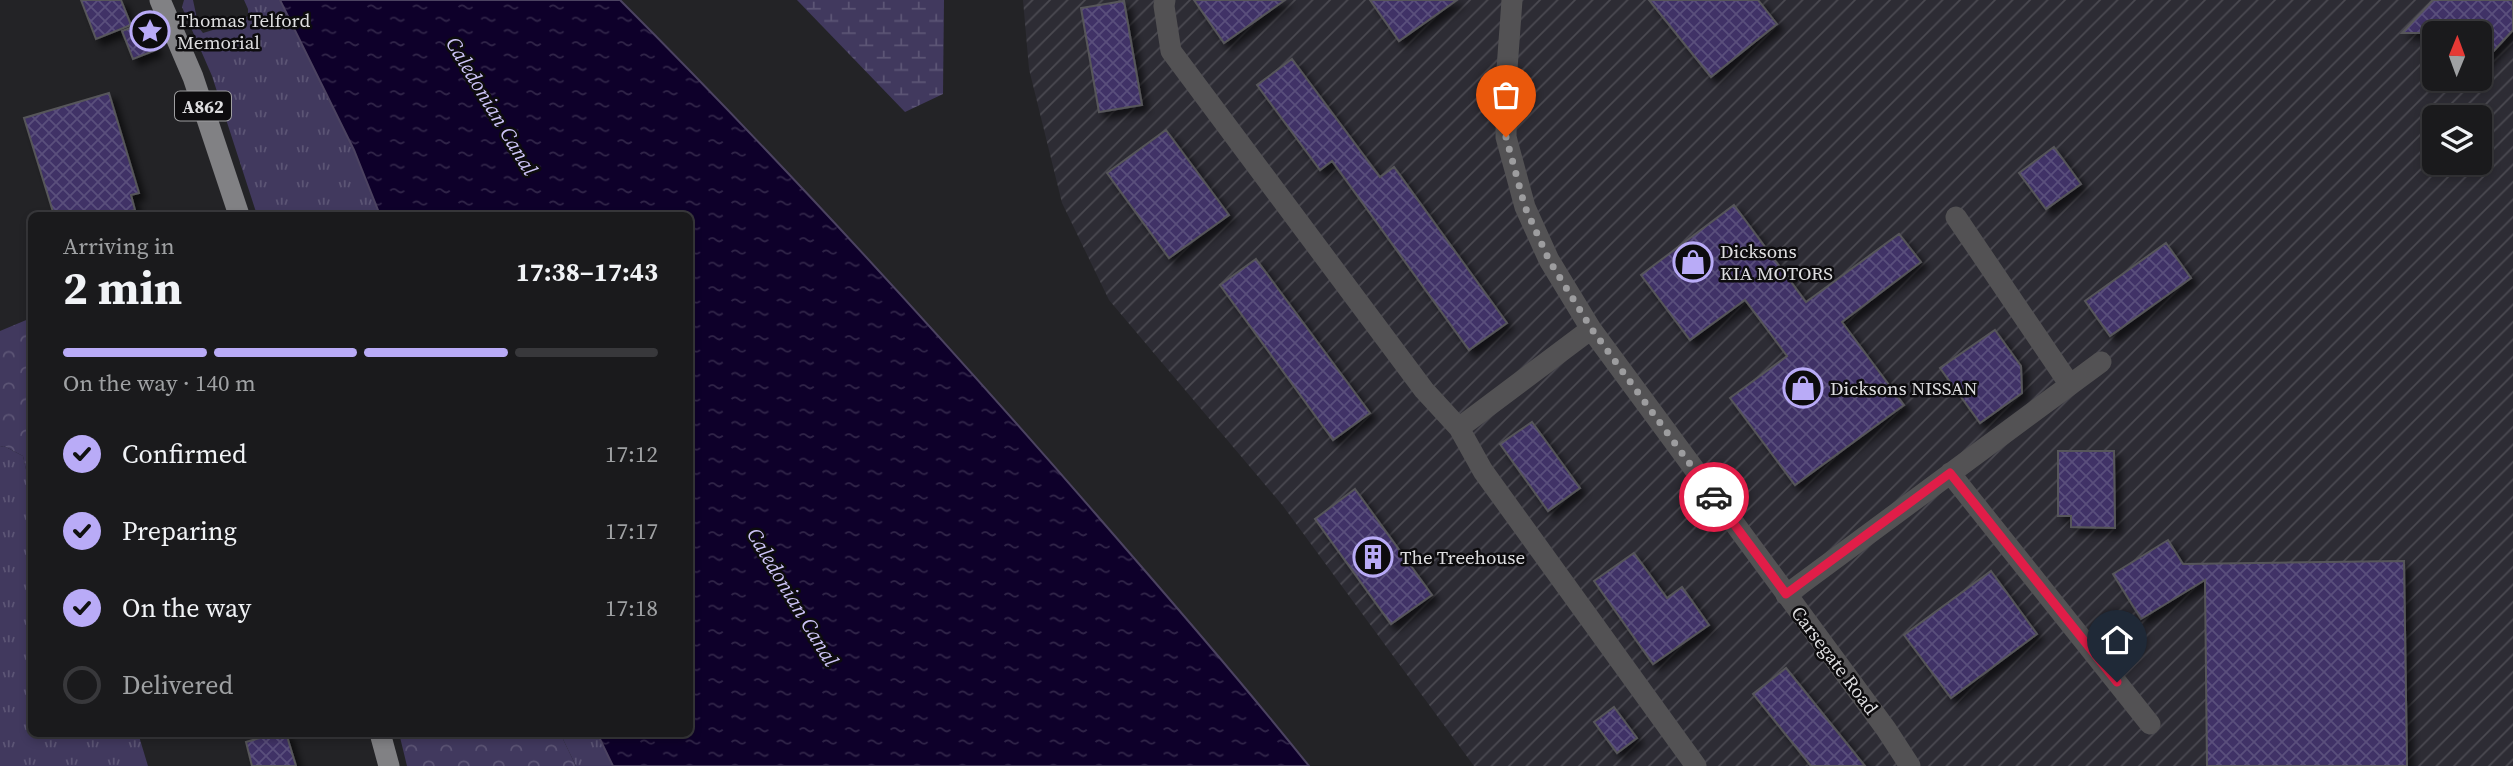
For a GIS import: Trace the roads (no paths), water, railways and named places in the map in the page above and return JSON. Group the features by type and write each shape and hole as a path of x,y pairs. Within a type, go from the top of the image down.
{"main road":[{"name":"A862","path":"160,0 192,77 238,212"},
{"path":"381,737 389,766"}],"street":[{"path":"1166,0 1164,6 1171,51 1424,390 1459,428 1483,471 1696,766"},
{"name":"Carsegate Road","path":"1513,0 1507,69 1506,137 1525,207 1549,260 1591,328 1886,729 1910,766"},
{"path":"1956,217 2070,385"},
{"path":"1459,428 1591,328"},
{"path":"1786,594 2101,362"},
{"path":"1950,473 2150,724"}],"water":[{"name":"Caledonian Canal","path":"280,0 620,0 802,188 979,381 1176,607 1309,766 613,766 599,737 693,737 693,212 379,212 354,150"}],"place":[{"name":"Thomas Telford Memorial","path":"150,31"},
{"name":"Dicksons KIA MOTORS","path":"1693,262"},
{"name":"Dicksons NISSAN","path":"1803,388"},
{"name":"The Treehouse","path":"1373,557"}]}
